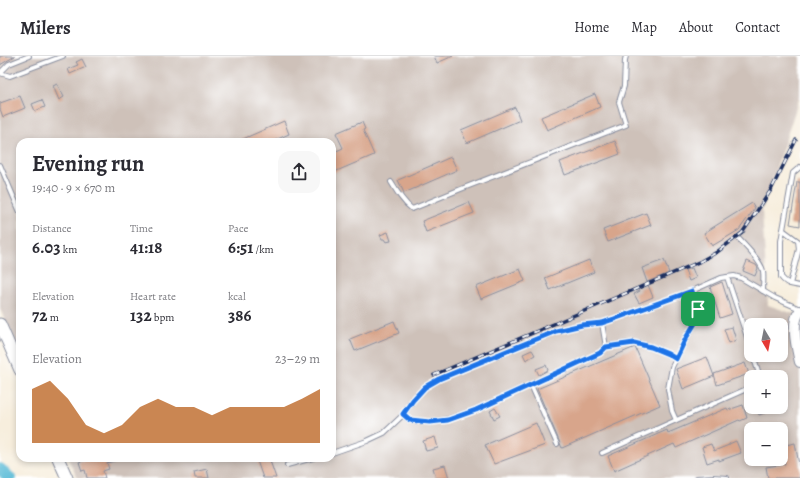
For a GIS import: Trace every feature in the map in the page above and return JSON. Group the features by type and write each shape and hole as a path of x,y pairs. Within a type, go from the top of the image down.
{"main road":[{"path":"0,324 16,354"},
{"path":"60,462 67,478"}],"street":[{"path":"800,310 795,326 800,362"}],"lane":[{"path":"27,57 9,64 0,73 10,76 63,56"},
{"path":"391,182 400,197 412,209 626,125 619,102 624,86 626,56"},
{"path":"0,166 16,203"},
{"path":"800,167 793,173 781,241 782,277 784,281 800,286"},
{"path":"783,230 798,242 799,249 790,284"},
{"path":"739,239 762,268 763,291"},
{"path":"727,276 744,328"},
{"path":"336,451 384,433 403,414 425,387 439,379 556,331 582,325 602,323 692,291 727,276 741,278 775,298 800,310"},
{"path":"676,420 672,411 668,389 672,367 686,338 697,320 698,309 692,291"},
{"path":"602,323 606,347"},
{"path":"403,414 410,420 430,422 448,420 476,410 531,385 600,353 606,347 634,343 651,347 676,359"},
{"path":"531,385 557,444"},
{"path":"602,453 744,390"},
{"path":"287,465 298,462"},
{"path":"697,478 727,478"}],"shaded area":[{"path":"0,56 800,56 800,96 762,211 768,305 800,316 800,478 77,478 70,462 336,462 336,138 16,138 16,344 0,309"}],"building":[{"path":"0,56 15,56 0,65"},
{"path":"434,56 453,56 437,63"},
{"path":"82,59 86,67 70,74 68,69 78,65 76,62"},
{"path":"57,84 64,97 59,100 53,86"},
{"path":"595,94 600,107 547,130 541,117"},
{"path":"20,96 25,108 3,117 0,109 0,103"},
{"path":"42,100 45,107 35,111 32,104"},
{"path":"515,107 520,120 467,143 461,130"},
{"path":"284,121 289,134 280,138 245,138"},
{"path":"362,122 365,129 363,130 374,155 336,171 336,151 343,148 336,133"},
{"path":"615,141 620,154 565,175 560,162"},
{"path":"451,157 457,170 404,193 398,180"},
{"path":"797,182 800,182 800,226 790,224"},
{"path":"469,202 474,213 426,232 422,221"},
{"path":"752,203 755,208 739,230 712,246 704,233"},
{"path":"646,213 651,225 608,242 603,230"},
{"path":"388,232 391,241 386,242 380,235"},
{"path":"589,260 594,272 550,290 545,278"},
{"path":"664,260 669,273 647,282 642,268"},
{"path":"747,261 756,265 758,268 755,276 743,271"},
{"path":"692,268 696,278 689,281 685,270"},
{"path":"520,269 525,281 481,299 476,287"},
{"path":"722,282 732,314 720,318 710,287"},
{"path":"648,285 653,297 639,303 634,294 640,291 639,289"},
{"path":"394,321 399,333 355,351 350,339"},
{"path":"732,327 736,340 729,343 724,329"},
{"path":"635,347 660,405 562,448 537,389"},
{"path":"532,350 535,355 526,360 523,354"},
{"path":"707,357 714,376 683,389 676,369"},
{"path":"745,363 748,370 744,370 744,376 717,385 714,374"},
{"path":"546,365 548,370 539,375 536,369"},
{"path":"743,405 744,414 746,414 747,418 740,421 739,420 676,448 674,444 614,471 608,456 667,430 668,433 727,408 728,410"},
{"path":"495,408 500,416 494,419 490,411"},
{"path":"536,423 545,445 494,464 485,445"},
{"path":"435,437 438,448 426,451 423,441"},
{"path":"736,441 741,453 719,461 719,459 707,463 702,447 711,444 714,451"},
{"path":"795,443 800,478 768,478 766,467 788,466 788,444"},
{"path":"79,462 111,462 107,463 109,469 103,471 105,478 87,478 85,470 82,471"},
{"path":"257,462 270,462 276,478 263,478"},
{"path":"445,465 449,478 436,478 433,468"},
{"path":"207,469 209,478 195,478 194,472"}],"waterway":[{"path":"0,469 10,478"}],"railway":[{"path":"434,375 678,271 717,252 742,233 771,190 796,140"}],"route":[{"path":"692,291 698,309 697,320 676,359 651,347 634,343 606,347 600,353 476,410 448,420 430,422 410,420 403,414 425,387 439,379 556,331 582,325 602,323 692,291"}]}
